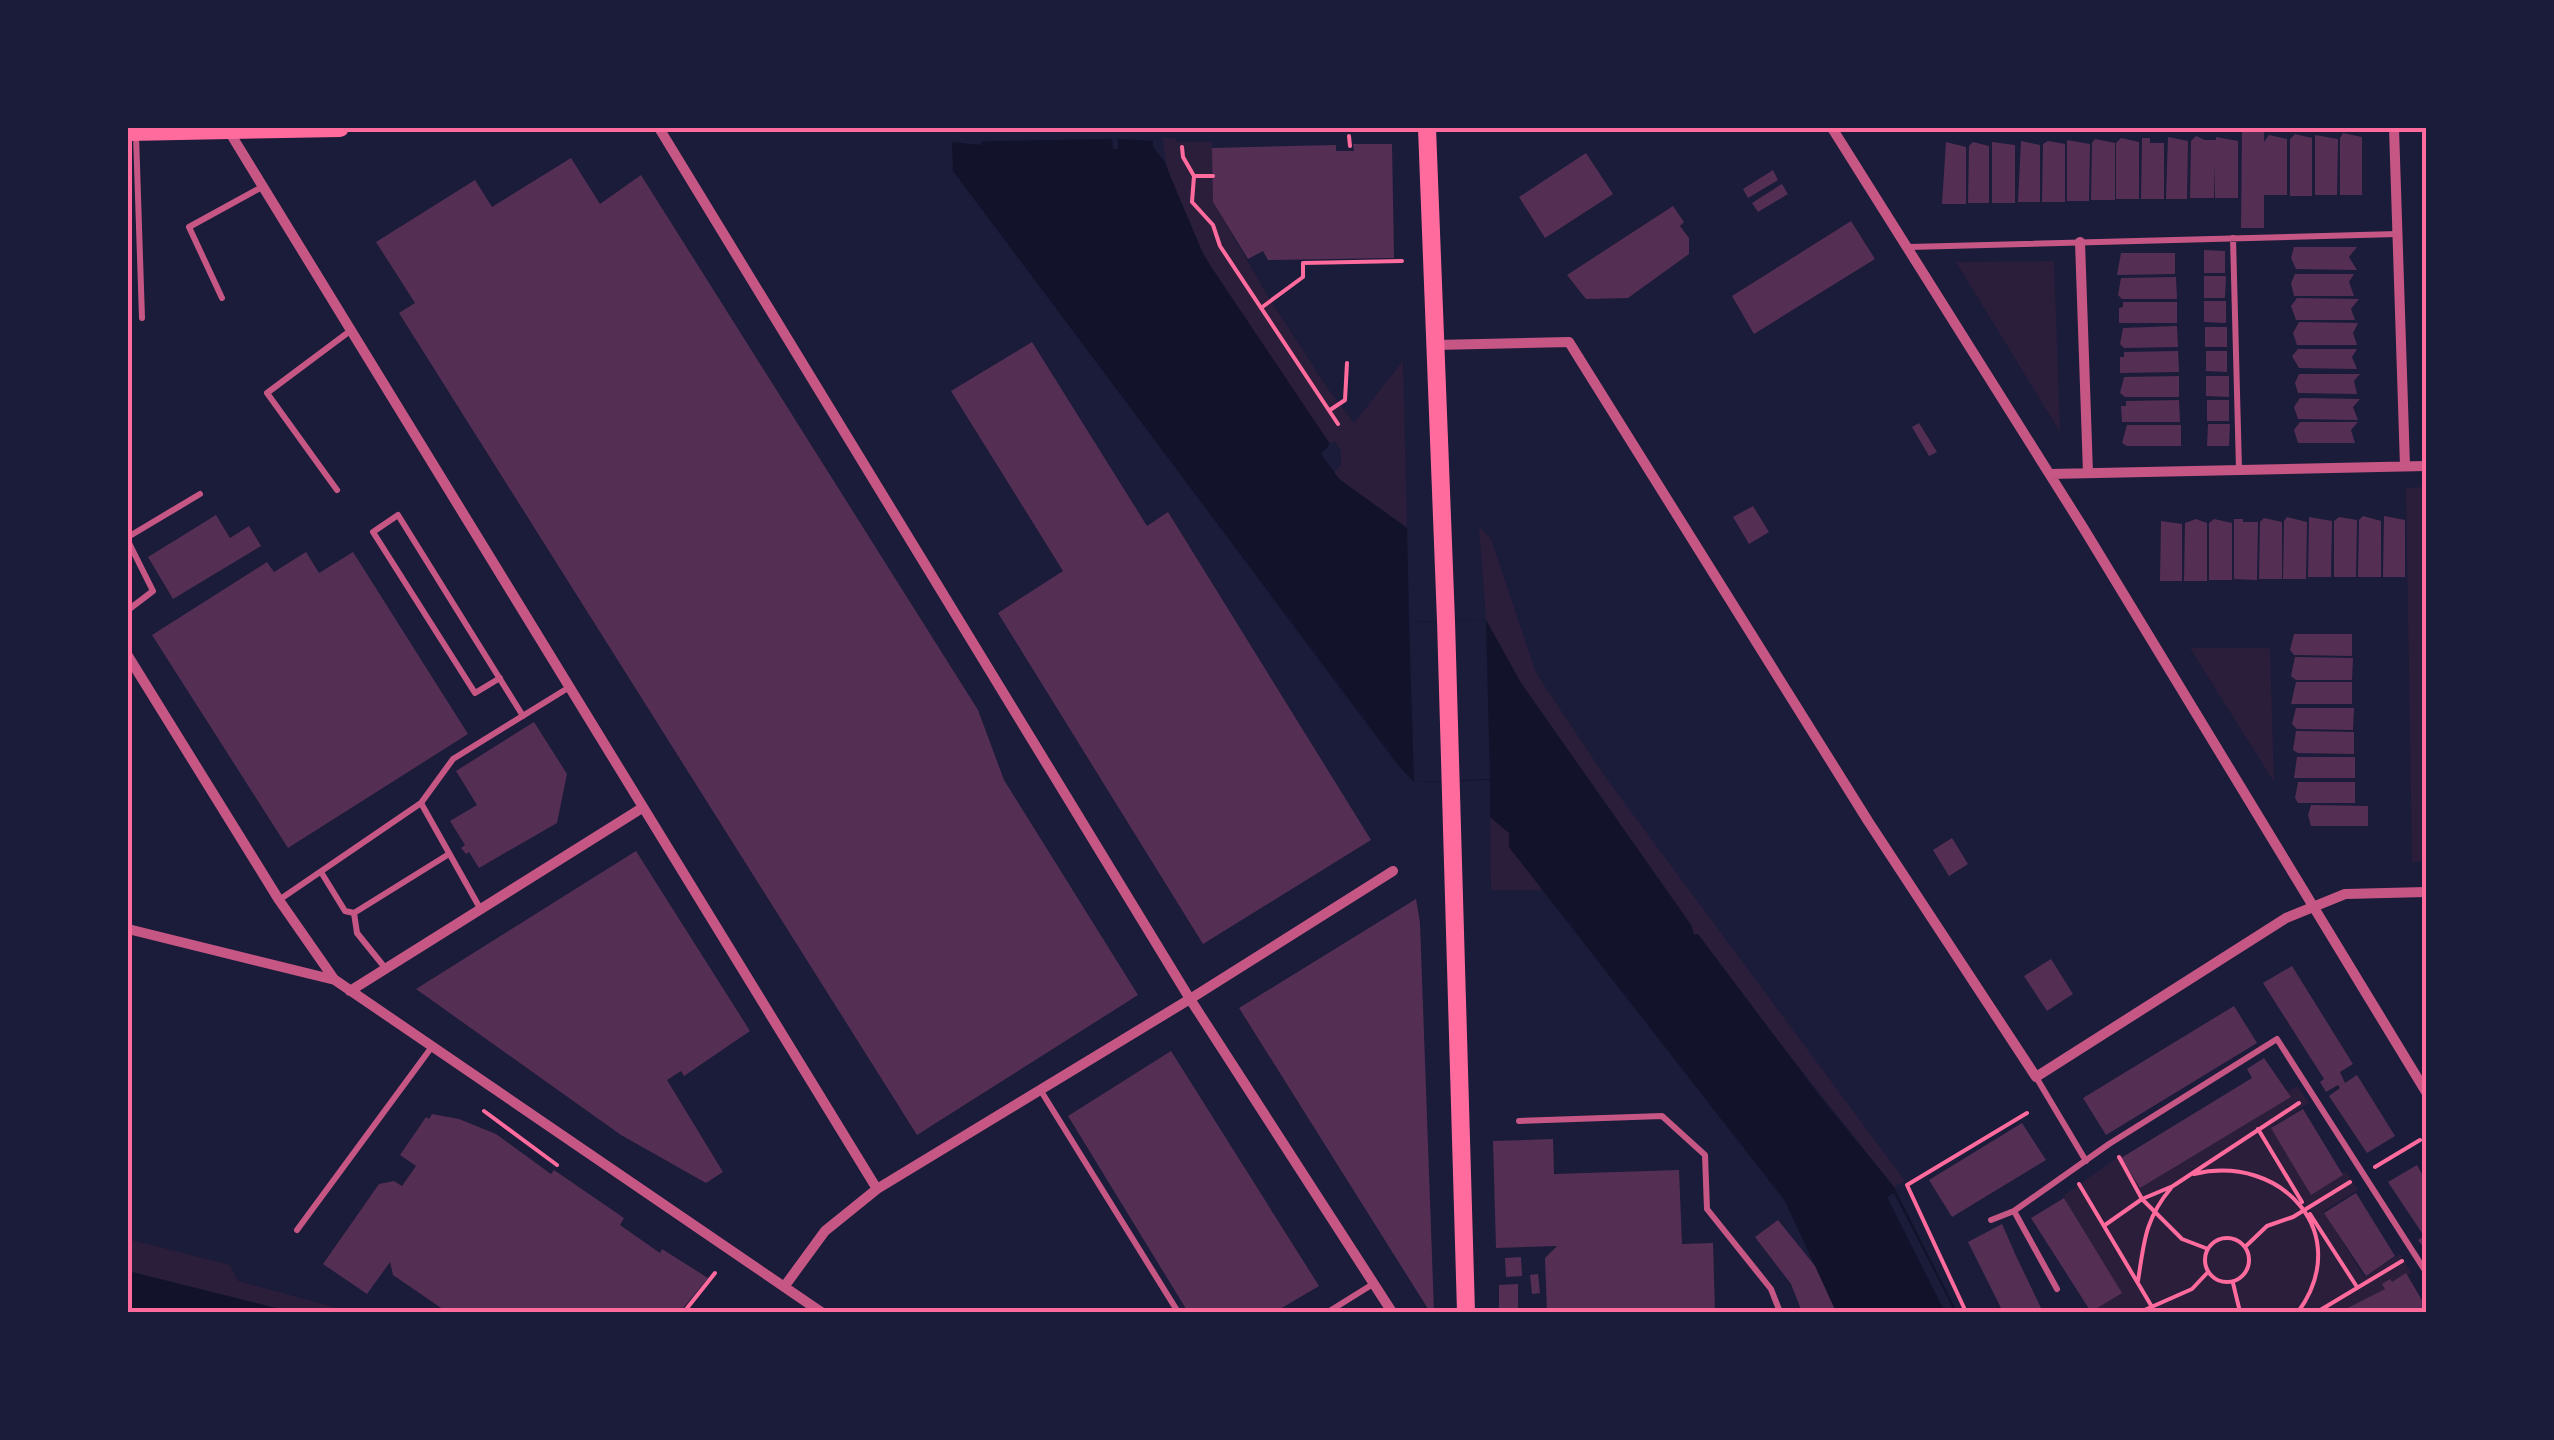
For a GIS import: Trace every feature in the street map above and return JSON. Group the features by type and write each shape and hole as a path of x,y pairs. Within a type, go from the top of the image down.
{"main road":[{"path":"132,132 340,128"},
{"path":"1427,128 1466,1312"}],"street":[{"path":"659,128 1190,999 1392,1312"},
{"path":"1832,128 2050,474 2426,1092"},
{"path":"2394,128 2405,466"},
{"path":"227,129 876,1189"},
{"path":"2080,242 2088,473"},
{"path":"1435,344 1569,342 1858,804 2036,1077 2286,918 2344,894 2426,892"},
{"path":"2050,474 2426,466"},
{"path":"128,656 279,900 335,980 821,1312"},
{"path":"350,991 642,808"},
{"path":"784,1287 825,1231 876,1189 1393,871"},
{"path":"128,929 335,980"}],"lane":[{"path":"132,132 142,318"},
{"path":"222,298 189,227 262,187"},
{"path":"1908,247 2397,234"},
{"path":"2233,238 2239,469"},
{"path":"338,490 268,393 350,331"},
{"path":"128,610 153,592 128,539 200,494"},
{"path":"500,678 475,693 373,532 398,514 500,678 523,716"},
{"path":"279,900 421,804 454,759 568,688"},
{"path":"421,804 480,910"},
{"path":"354,914 450,854"},
{"path":"321,872 345,911 354,914"},
{"path":"354,914 356,933 386,969"},
{"path":"1990,1220 2014,1210 2277,1039 2426,1272"},
{"path":"297,1230 431,1048"},
{"path":"2036,1077 2086,1161"},
{"path":"1040,1090 1178,1312"},
{"path":"1520,1121 1662,1116 1705,1155 1707,1209 1771,1289 1780,1312"},
{"path":"2014,1210 2056,1289"},
{"path":"1328,1312 1372,1284"}],"path":[{"path":"1350,136 1350,146"},
{"path":"1182,146 1183,157 1194,176 1192,202 1213,225 1220,246 1338,424"},
{"path":"1194,176 1213,176"},
{"path":"1262,308 1303,277 1303,263 1402,260"},
{"path":"1329,410 1345,400 1347,363"},
{"path":"2426,497 2426,532"},
{"path":"2104,1225 2142,1199 2190,1175 2312,1094"},
{"path":"484,1112 557,1164"},
{"path":"1966,1312 1907,1185 2027,1113"},
{"path":"2258,1129 2357,1288"},
{"path":"2245,1246 2267,1226 2292,1218 2420,1140"},
{"path":"2118,1158 2142,1199 2182,1239 2208,1250"},
{"path":"2190,1175 2232,1169 2262,1175 2306,1208 2316,1248 2316,1269 2298,1312"},
{"path":"2079,1184 2155,1312"},
{"path":"2138,1281 2153,1210 2172,1186"},
{"path":"2226,1238 2245,1246 2249,1256 2247,1270 2232,1282 2219,1281 2208,1272 2208,1250 2226,1238"},
{"path":"2317,1312 2415,1254"},
{"path":"2140,1312 2192,1289 2208,1272"},
{"path":"684,1312 716,1273"},
{"path":"2232,1282 2240,1312"}],"shaded area":[{"path":"981,128 1111,128 1113,149 1118,149 1118,139 1153,141 1204,256 1330,444 1321,454 1339,479 1407,528 1409,622 1486,620 1521,683 1691,925 1694,935 1698,934 1894,1187 1957,1312 1836,1312 1785,1201 1509,847 1509,833 1490,817 1490,780 1414,782 1398,765 953,171 952,142 981,145"},
{"path":"1163,138 1212,142 1213,202 1272,303 1354,423 1403,361 1407,528 1334,472 1341,465 1341,451 1335,441 1330,444 1229,296 1183,213 1169,173"},
{"path":"2054,261 2060,432 1956,262"},
{"path":"2426,487 2426,861 2412,862 2406,488"},
{"path":"1479,526 1491,539 1536,673 1606,778 1905,1181 1894,1187 1695,936 1521,683 1486,620"},
{"path":"2190,648 2270,648 2274,782"},
{"path":"1490,817 1509,833 1509,847 1544,890 1491,890"},
{"path":"2297,1086 2309,1103 2273,1126 2310,1193 2346,1171 2358,1190 2324,1211 2364,1277 2400,1254 2412,1273 2347,1312 2091,1312 2121,1293 2063,1196 2121,1155 2141,1184"},
{"path":"128,1239 230,1265 238,1281 352,1312 292,1312 128,1271"},
{"path":"128,1271 292,1312 128,1312"}],"pier":[{"path":"975,128 1116,128 1117,134 1157,138 947,142 952,137 976,139"},
{"path":"1486,620 1490,779 1414,782 1409,622"},
{"path":"1894,1193 1954,1312 1945,1312 1887,1197"}],"building":[{"path":"2242,128 2264,128 2264,142 2269,135 2287,139 2287,195 2264,195 2264,228 2241,228"},
{"path":"2343,133 2362,137 2362,195 2340,195"},
{"path":"2295,134 2312,138 2312,196 2290,196 2290,139"},
{"path":"2315,135 2338,139 2337,195 2315,195"},
{"path":"2196,136 2238,141 2238,198 2215,198 2214,165 2214,198 2190,198 2191,141"},
{"path":"2168,137 2188,141 2187,199 2166,199"},
{"path":"2121,138 2139,142 2139,199 2116,199 2116,143"},
{"path":"2142,138 2150,138 2150,143 2164,143 2164,199 2141,199"},
{"path":"2095,139 2115,143 2115,200 2091,200"},
{"path":"2067,140 2090,144 2089,201 2067,201"},
{"path":"2021,141 2040,145 2040,202 2018,202"},
{"path":"1946,142 1966,147 1966,204 1942,204"},
{"path":"1973,142 1989,146 1989,203 1968,203 1969,146"},
{"path":"1992,142 2015,145 2015,203 1992,203"},
{"path":"1353,144 1392,144 1394,258 1268,260 1263,251 1248,259 1213,202 1212,148 1336,145 1336,151 1354,151"},
{"path":"2043,144 2065,144 2065,202 2042,202"},
{"path":"1586,153 1613,194 1545,238 1519,197"},
{"path":"571,158 600,204 641,175 978,710 1004,780 1138,995 917,1135 399,313 415,303 376,242 475,180 492,207"},
{"path":"1773,170 1778,180 1748,198 1743,189"},
{"path":"1782,184 1788,194 1758,212 1752,203"},
{"path":"1673,206 1684,222 1680,226 1689,238 1689,254 1628,298 1586,299 1567,275"},
{"path":"1851,221 1875,259 1754,334 1732,296"},
{"path":"2294,247 2357,247 2349,257 2357,270 2296,269 2291,258"},
{"path":"2204,250 2225,251 2225,273 2204,273"},
{"path":"2121,253 2175,253 2175,274 2117,275"},
{"path":"2295,274 2354,274 2349,282 2354,296 2294,296 2291,283"},
{"path":"2204,276 2226,276 2225,298 2204,298"},
{"path":"2176,277 2177,299 2122,299 2118,295 2121,278"},
{"path":"2297,298 2359,299 2351,309 2355,320 2296,320 2291,306"},
{"path":"2204,301 2226,301 2226,323 2204,322"},
{"path":"2123,302 2177,302 2177,323 2119,323"},
{"path":"2299,322 2358,323 2353,333 2357,345 2297,345 2293,333"},
{"path":"2177,326 2178,347 2124,348 2120,344 2123,328"},
{"path":"2205,327 2227,327 2227,347 2205,347"},
{"path":"1032,342 1147,526 1168,512 1371,840 1203,944 998,613 1063,571 951,391"},
{"path":"2298,349 2357,349 2352,357 2357,369 2299,368 2292,356"},
{"path":"2178,351 2179,372 2120,373 2124,352"},
{"path":"2206,351 2227,351 2227,372 2206,371"},
{"path":"2299,374 2360,374 2354,381 2357,394 2298,393 2295,383"},
{"path":"2179,376 2179,397 2125,397 2120,393 2124,377"},
{"path":"2206,376 2229,376 2229,397 2206,396"},
{"path":"2300,398 2360,399 2353,407 2358,420 2298,419 2294,407"},
{"path":"2179,400 2180,422 2122,422 2121,406 2126,406 2126,401"},
{"path":"2207,400 2229,400 2229,421 2207,421"},
{"path":"2300,422 2358,422 2351,430 2355,443 2298,443 2294,430"},
{"path":"1919,423 1937,452 1929,456 1912,427"},
{"path":"2208,424 2230,424 2229,446 2207,446"},
{"path":"2127,425 2181,425 2181,446 2127,446 2122,443"},
{"path":"1753,506 1769,532 1749,544 1733,517"},
{"path":"216,515 230,538 249,526 261,546 173,599 148,557"},
{"path":"2363,516 2381,521 2381,577 2358,577 2359,520"},
{"path":"2384,516 2405,520 2405,577 2383,577"},
{"path":"2287,517 2307,522 2306,579 2283,579"},
{"path":"2309,517 2332,521 2331,577 2308,577"},
{"path":"2339,517 2357,520 2356,577 2334,577 2334,521"},
{"path":"2264,518 2282,522 2282,579 2259,579 2260,522"},
{"path":"2196,519 2207,523 2207,581 2184,581 2185,523"},
{"path":"2214,519 2232,523 2232,580 2209,580 2209,523"},
{"path":"2234,519 2258,522 2257,580 2234,579"},
{"path":"2161,521 2182,524 2182,581 2160,581"},
{"path":"306,552 319,573 353,552 468,734 288,848 152,635 267,562 274,572"},
{"path":"2294,634 2352,634 2352,656 2294,655 2290,650"},
{"path":"2295,657 2353,658 2352,680 2296,680 2291,676"},
{"path":"2296,682 2352,682 2352,704 2291,704"},
{"path":"2296,708 2354,708 2353,730 2297,729 2292,724"},
{"path":"534,722 567,774 557,823 479,868 469,852 466,854 461,848 465,845 450,821 477,805 456,771"},
{"path":"2296,731 2354,732 2354,754 2298,753 2293,750"},
{"path":"2297,757 2355,757 2355,778 2294,778"},
{"path":"2298,782 2355,782 2355,803 2298,803"},
{"path":"2311,805 2368,806 2368,826 2311,826"},
{"path":"1952,838 1968,864 1949,876 1933,850"},
{"path":"636,851 750,1031 684,1076 681,1071 667,1080 723,1172 706,1183 621,1135 416,989"},
{"path":"1416,899 1434,1312 1430,1312 1239,1008"},
{"path":"2051,959 2073,994 2047,1011 2024,976"},
{"path":"2292,966 2353,1064 2340,1072 2345,1083 2357,1075 2395,1136 2367,1153 2329,1096 2340,1088 2338,1085 2326,1092 2320,1082 2324,1079 2263,983"},
{"path":"2234,1006 2257,1043 2106,1135 2083,1098"},
{"path":"1171,1051 1319,1286 1275,1312 1188,1312 1068,1116"},
{"path":"2264,1058 2291,1097 2140,1188 2121,1158 2252,1078 2247,1069"},
{"path":"2303,1109 2343,1175 2311,1195 2271,1128"},
{"path":"432,1114 459,1119 496,1134 551,1174 554,1170 624,1218 620,1225 660,1253 662,1249 708,1278 680,1312 447,1312 393,1275 390,1262 367,1294 323,1264 379,1184 394,1181 402,1186 416,1166 400,1155"},
{"path":"2022,1123 2046,1160 1952,1217 1929,1180"},
{"path":"1553,1139 1554,1174 1679,1170 1682,1244 1713,1243 1715,1312 1547,1312 1545,1258 1557,1246 1496,1248 1493,1141"},
{"path":"2417,1165 2426,1181 2426,1251 2418,1240 2424,1236 2388,1182"},
{"path":"2356,1193 2395,1256 2366,1276 2324,1213"},
{"path":"2064,1198 2122,1293 2091,1312 2031,1218"},
{"path":"1778,1220 1815,1266 1836,1312 1802,1312 1791,1284 1755,1237"},
{"path":"2002,1224 2043,1312 2003,1312 1968,1242"},
{"path":"1521,1257 1522,1276 1506,1277 1505,1258"},
{"path":"2406,1273 2426,1307 2416,1312 2340,1312 2385,1289 2382,1284"},
{"path":"1538,1274 1540,1293 1532,1294 1530,1275"},
{"path":"1518,1284 1518,1312 1499,1312 1499,1285"}]}
